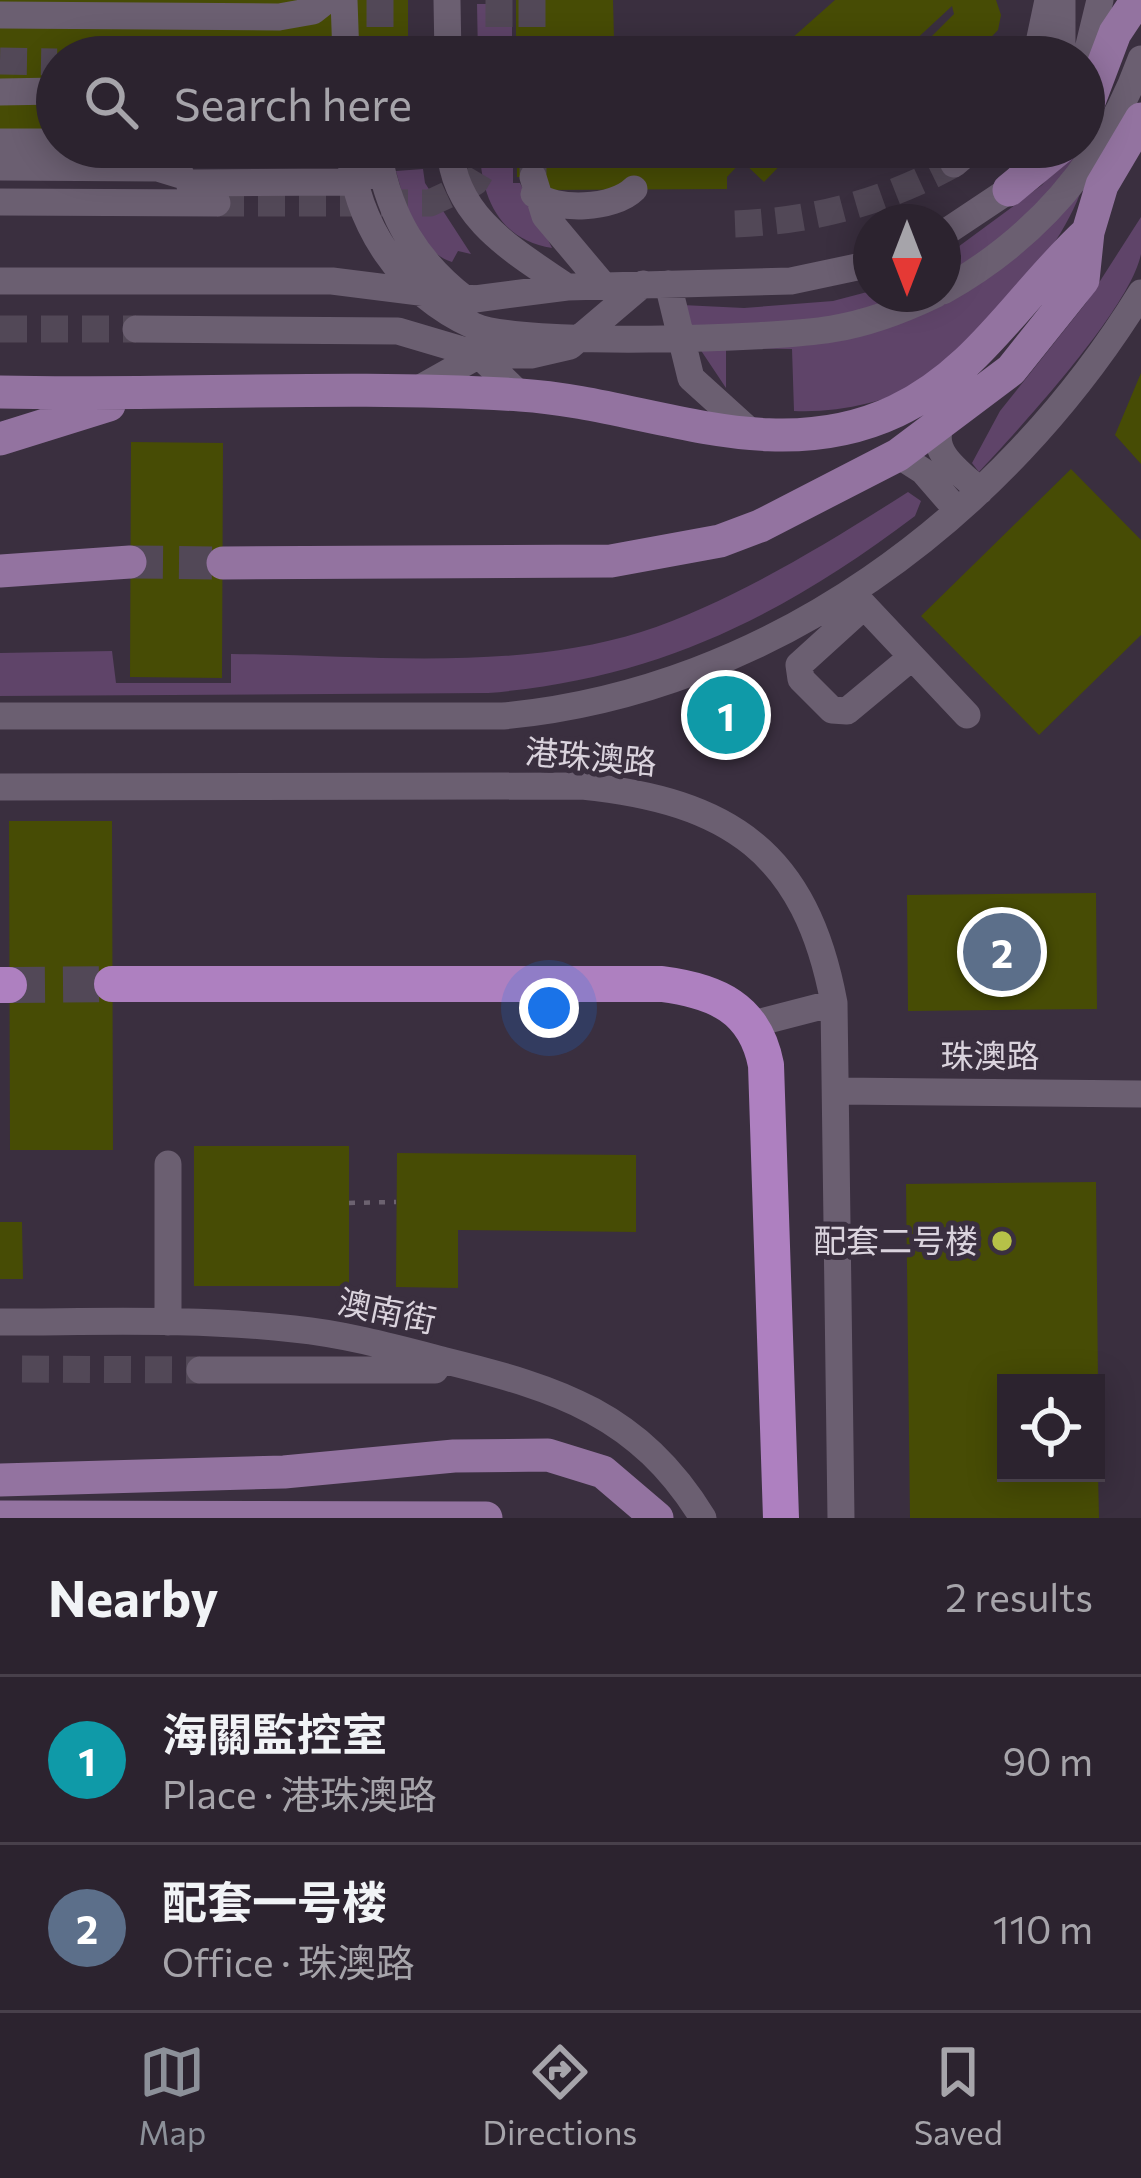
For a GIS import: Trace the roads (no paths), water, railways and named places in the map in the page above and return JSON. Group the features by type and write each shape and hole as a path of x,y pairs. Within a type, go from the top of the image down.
{"highway":[{"path":"112,984 662,984 716,995 752,1024 762,1044 781,1518"}],"main road":[{"path":"1105,52 1121,4"},
{"path":"223,563 611,561 664,553 760,526 898,455 1011,370 1063,311 1083,280 1088,232 1107,171 1140,120"},
{"path":"0,392 520,395 754,435 837,430 922,398 979,354 1088,232"},
{"path":"0,417 152,395"},
{"path":"0,439 78,412 152,395"},
{"path":"0,571 130,562"},
{"path":"0,1480 284,1472 548,1455 603,1472 657,1518"},
{"path":"0,1517 486,1518"}],"street":[{"path":"0,15 279,17 313,11 327,0"},
{"path":"344,0 345,36"},
{"path":"447,0 448,36"},
{"path":"1040,36 1048,0"},
{"path":"1062,0 1062,36"},
{"path":"1102,36 1121,4"},
{"path":"1105,137 1141,59"},
{"path":"0,92 36,91"},
{"path":"0,142 36,142"},
{"path":"0,167 36,167"},
{"path":"158,168 185,179 349,182 370,175 374,168"},
{"path":"0,202 217,203 173,168"},
{"path":"352,168 364,218 384,253 442,308 494,333 790,335 869,321 891,312"},
{"path":"383,168 402,230 429,268 465,298"},
{"path":"453,168 468,208 499,239 567,287"},
{"path":"961,219 1022,168"},
{"path":"961,279 991,261 1060,200 1083,168"},
{"path":"603,285 569,249 533,186 552,204 612,203 634,189"},
{"path":"0,281 332,281 465,298 603,285 790,281 853,268"},
{"path":"656,284 691,378 754,435"},
{"path":"136,329 358,328 398,332 479,355 531,356 569,346 656,284"},
{"path":"912,657 847,711 832,710 801,679 799,664 857,599 980,491 1064,403 1141,292"},
{"path":"415,391 479,355"},
{"path":"479,355 520,395"},
{"path":"941,424 937,442 941,453 980,491"},
{"path":"898,455 923,471 957,510"},
{"path":"857,599 967,715"},
{"path":"0,716 503,716 565,710 641,691 742,653 857,599"},
{"name":"港珠澳路","path":"0,787 582,786 676,802 750,841 782,872 821,938 834,1003 841,1518"},
{"path":"752,1024 834,1003"},
{"name":"珠澳路","path":"838,1091 1141,1094"},
{"path":"168,1164 168,1322"},
{"name":"澳南街","path":"0,1322 168,1322 299,1329 482,1370 576,1399 640,1441 667,1465 703,1518"},
{"path":"200,1370 482,1370"}],"tunnel":[{"path":"380,0 380,36"},
{"path":"499,0 499,36"},
{"path":"532,0 532,36"},
{"path":"0,61 36,62"},
{"path":"217,203 430,203 475,182 483,168"},
{"path":"533,168 533,177"},
{"path":"735,224 793,219 848,207 946,168"},
{"path":"0,329 136,329"},
{"path":"130,562 223,563"},
{"path":"9,985 112,984"},
{"path":"22,1369 200,1370"}],"place":[{"name":"海關監控室","path":"726,715"},
{"name":"配套一号楼","path":"1002,952"},
{"name":"配套二号楼","path":"1002,1241"}]}
